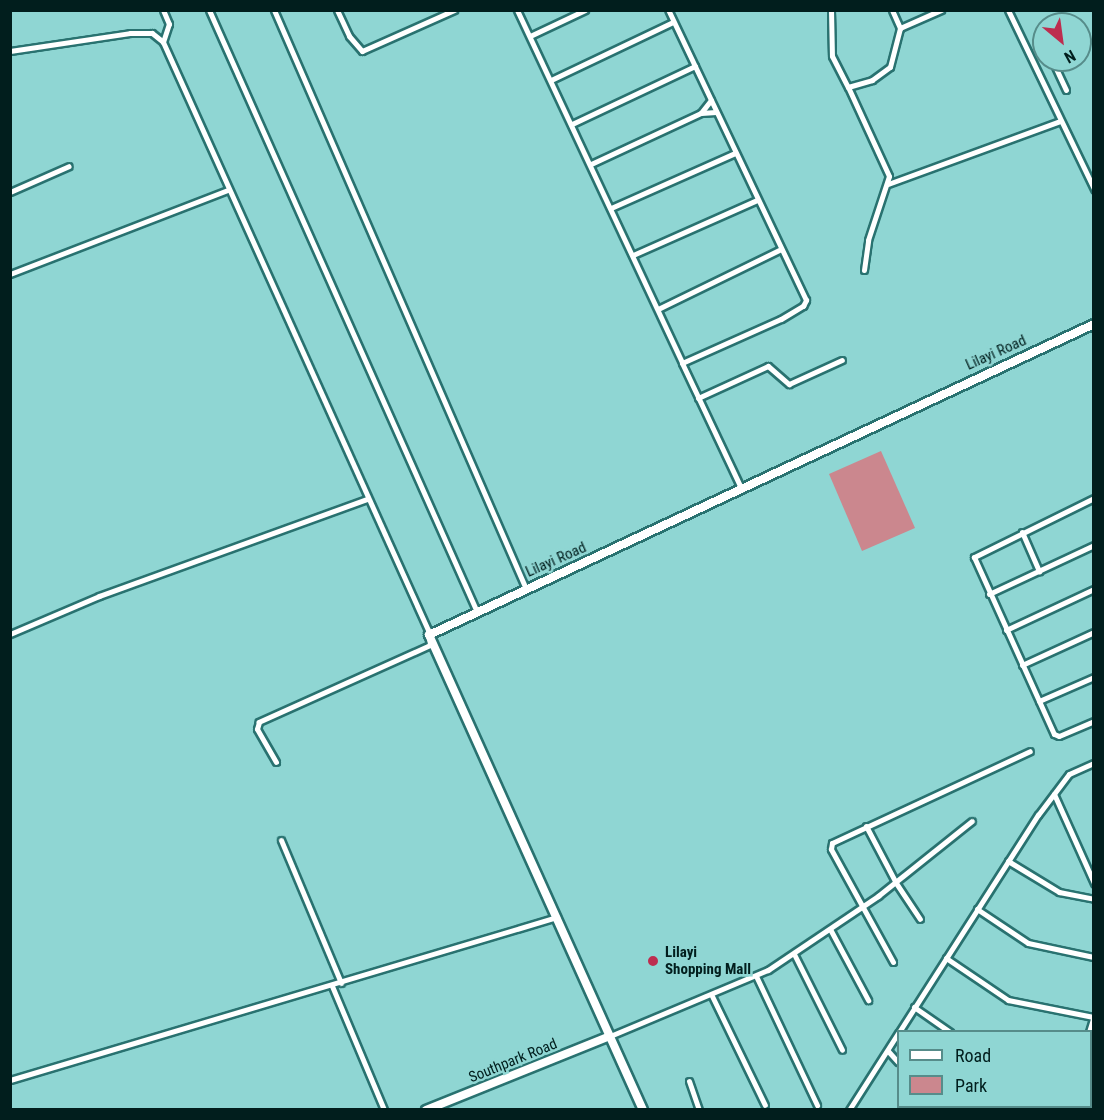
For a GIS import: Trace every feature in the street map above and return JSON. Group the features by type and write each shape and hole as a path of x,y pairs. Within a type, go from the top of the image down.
{"street":[{"path":"163,10 169,24 163,42"},
{"path":"209,10 477,612"},
{"path":"274,10 526,589"},
{"path":"337,10 348,36 362,51 454,10"},
{"path":"517,10 742,490"},
{"path":"530,36 585,10"},
{"path":"668,10 806,300 804,306 682,363"},
{"path":"831,10 832,56 883,157 888,184 868,240 864,270"},
{"path":"848,87 872,80 890,67 900,27 892,10"},
{"path":"900,27 941,10"},
{"path":"1008,10 1094,189"},
{"path":"551,80 674,22"},
{"path":"10,51 130,33 152,33 163,42 643,1110"},
{"path":"572,124 695,66"},
{"path":"1058,72 1066,90"},
{"path":"701,113 711,100"},
{"path":"591,164 701,113 716,112"},
{"path":"888,184 1060,121"},
{"path":"611,208 735,153"},
{"path":"10,192 69,166"},
{"path":"10,274 228,190"},
{"path":"633,255 757,200"},
{"path":"658,309 781,249"},
{"name":"Lilayi Road","path":"429,635 1094,324"},
{"path":"698,398 768,366 789,384 843,360"},
{"path":"1094,498 974,557 988,594 1056,735 1094,721"},
{"path":"10,634 99,596 367,500"},
{"path":"1022,532 1039,571"},
{"path":"988,594 1094,545"},
{"path":"1006,630 1094,589"},
{"path":"1022,665 1094,633"},
{"path":"276,762 257,729 259,722 430,645 429,635"},
{"path":"1039,701 1094,677"},
{"path":"893,962 830,846 866,826 1030,751"},
{"path":"900,1030 1008,861 1054,794 1070,774 1094,763"},
{"path":"1054,794 1094,883"},
{"path":"610,1036 712,996 756,976 794,954 896,883 972,821"},
{"path":"866,826 896,883 920,919"},
{"path":"281,840 341,983"},
{"path":"1008,861 1059,892 1094,899"},
{"path":"977,909 1028,943 1094,957"},
{"path":"10,1080 332,986 557,917"},
{"path":"830,929 868,1000"},
{"path":"794,954 842,1050"},
{"path":"946,958 1008,1000 1093,1016"},
{"path":"756,976 817,1105"},
{"path":"332,986 384,1110"},
{"path":"712,996 765,1105"},
{"path":"914,1007 947,1030"},
{"path":"849,1110 897,1035"},
{"name":"Southpark Road","path":"426,1110 610,1036"},
{"path":"888,1051 897,1061"},
{"path":"688,1081 699,1110"}],"green space":[{"path":"881,451 915,528 862,551 829,474"}],"place":[{"name":"Lilayi Shopping Mall","path":"653,961"}]}
